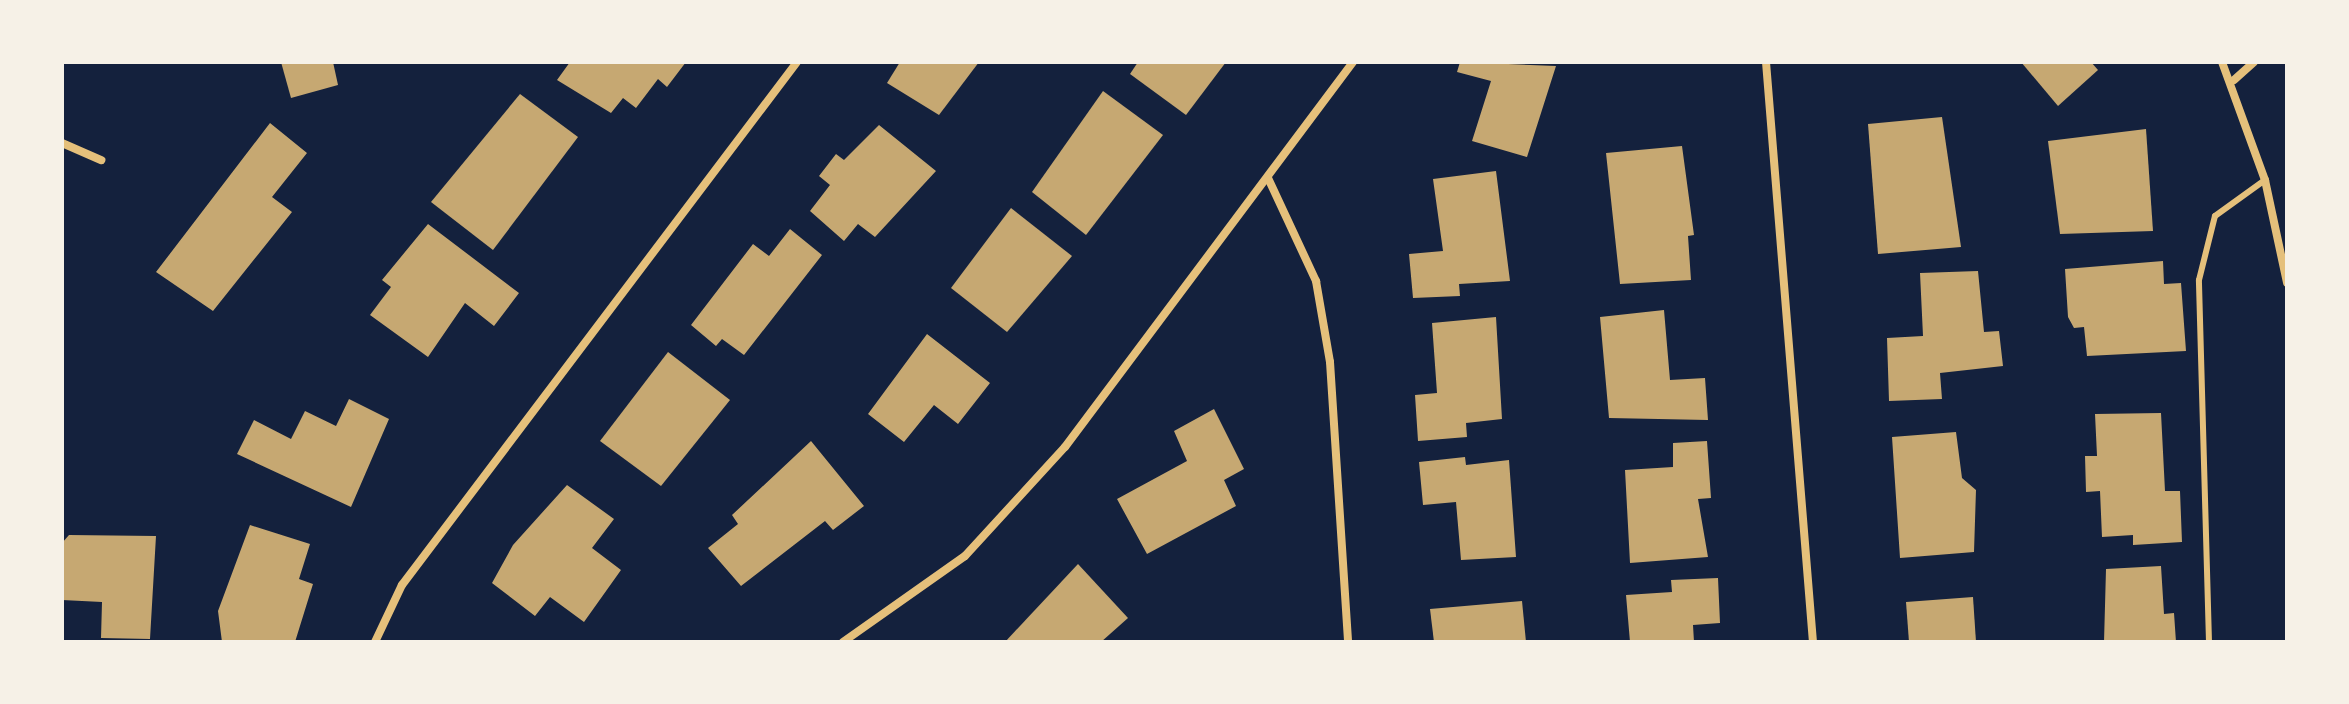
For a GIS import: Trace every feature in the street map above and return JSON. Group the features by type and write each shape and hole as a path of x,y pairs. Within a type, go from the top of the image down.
{"street":[{"path":"375,642 402,585 797,62"},
{"path":"843,642 965,556 1065,447 1353,62"},
{"path":"1766,62 1813,642"},
{"path":"2222,62 2234,80 2265,180 2287,283"},
{"path":"2234,80 2254,62"},
{"path":"62,143 101,160"},
{"path":"1268,178 1316,281 1330,362 1348,642"}],"lane":[{"path":"2209,642 2199,280 2215,216 2265,180"}],"building":[{"path":"281,62 333,62 338,85 291,98"},
{"path":"570,62 686,62 667,87 658,79 636,108 623,98 611,113 557,80"},
{"path":"900,62 979,62 939,115 887,83"},
{"path":"1138,62 1226,62 1186,115 1130,74"},
{"path":"1460,62 1556,66 1527,157 1472,141 1491,81 1457,72"},
{"path":"2021,62 2091,62 2098,70 2058,106"},
{"path":"1103,91 1163,135 1086,235 1032,192"},
{"path":"520,94 578,137 493,250 431,202"},
{"path":"1942,117 1961,247 1878,254 1868,124"},
{"path":"270,123 307,153 272,197 292,212 213,311 156,272"},
{"path":"879,125 936,171 875,237 858,224 844,241 810,211 830,185 819,176 836,154 844,160"},
{"path":"2146,129 2153,231 2060,234 2048,141"},
{"path":"1682,146 1694,235 1688,236 1691,280 1620,284 1606,153"},
{"path":"1496,171 1510,281 1459,284 1460,296 1413,298 1409,254 1443,251 1433,179"},
{"path":"1011,208 1072,256 1007,332 951,288"},
{"path":"428,224 519,293 494,326 465,303 428,357 370,315 391,287 382,280"},
{"path":"790,229 822,255 744,355 722,339 716,346 691,325 753,244 769,256"},
{"path":"2163,261 2164,284 2181,283 2186,351 2087,356 2084,327 2074,328 2068,317 2065,269"},
{"path":"1978,271 1984,332 1999,331 2003,366 1940,373 1942,399 1889,401 1887,338 1923,336 1920,273"},
{"path":"1664,310 1670,380 1705,378 1708,420 1609,418 1600,317"},
{"path":"1496,317 1502,419 1466,423 1467,437 1418,441 1415,395 1437,393 1432,323"},
{"path":"927,334 990,383 958,424 934,405 904,442 868,414"},
{"path":"668,352 730,400 661,486 600,441"},
{"path":"349,399 389,419 351,507 237,454 254,420 291,439 305,411 336,426"},
{"path":"1214,409 1244,469 1224,480 1236,506 1147,554 1117,499 1187,461 1174,431"},
{"path":"2161,413 2165,491 2180,491 2182,542 2133,545 2133,535 2102,537 2100,491 2086,492 2085,456 2097,456 2095,414"},
{"path":"1956,432 1962,478 1976,490 1974,552 1900,558 1892,437"},
{"path":"811,441 864,506 833,530 825,521 741,586 708,548 738,524 732,515"},
{"path":"1707,441 1711,498 1698,499 1708,557 1630,563 1625,470 1673,467 1673,443"},
{"path":"1465,457 1466,465 1509,460 1516,557 1461,560 1456,502 1423,505 1419,462"},
{"path":"567,485 614,519 592,548 621,570 584,622 550,597 535,616 492,583 513,545"},
{"path":"250,525 310,544 299,579 313,584 295,642 222,642 218,611"},
{"path":"69,535 156,536 150,639 101,638 102,602 62,600 62,543"},
{"path":"1078,564 1128,618 1101,642 1005,642"},
{"path":"2161,566 2164,614 2174,613 2176,642 2104,642 2106,569"},
{"path":"1718,578 1720,623 1693,625 1694,642 1630,642 1626,595 1672,592 1671,580"},
{"path":"1973,597 1976,642 1909,642 1906,602"},
{"path":"1522,601 1526,642 1434,642 1430,609"}]}
